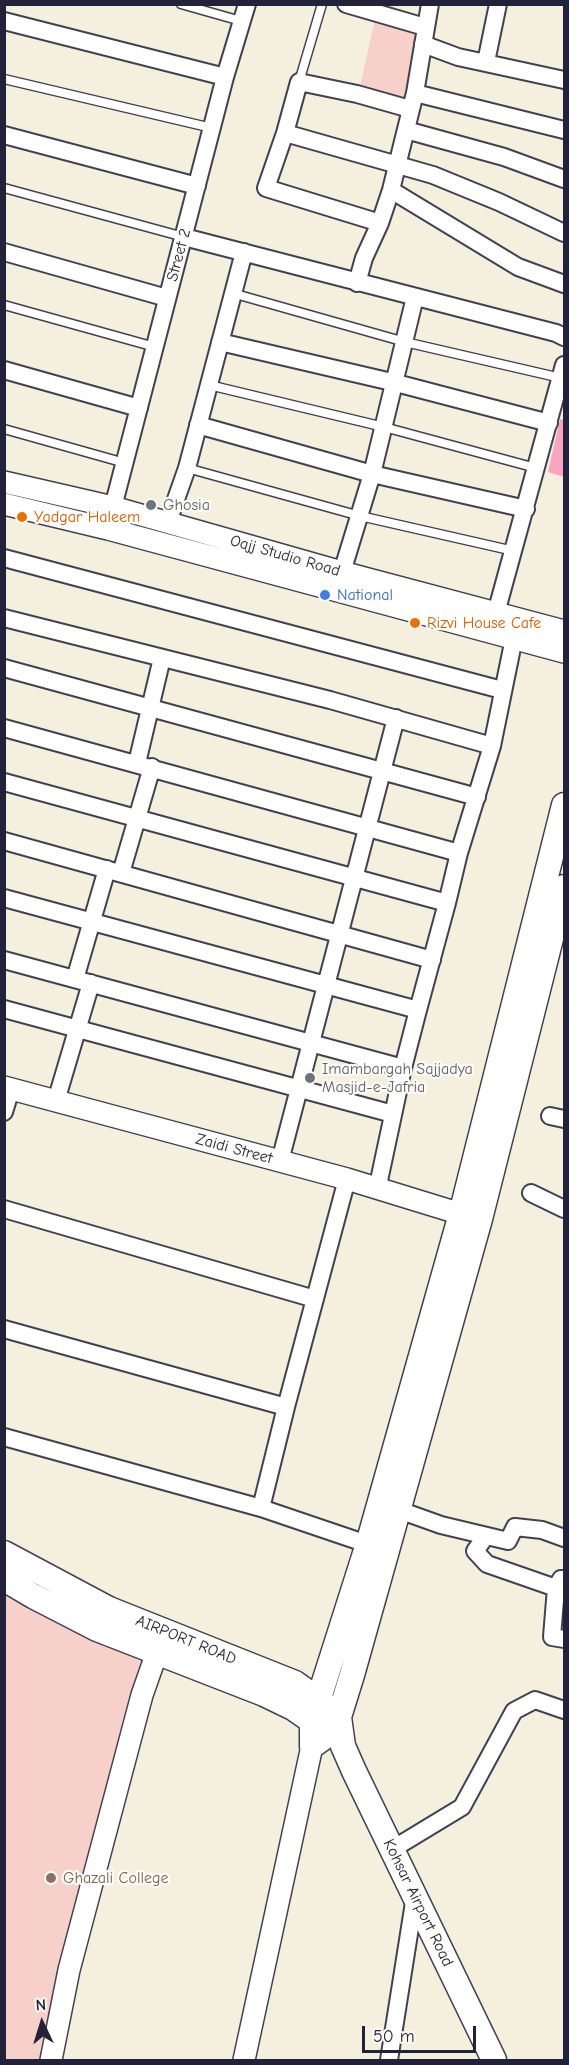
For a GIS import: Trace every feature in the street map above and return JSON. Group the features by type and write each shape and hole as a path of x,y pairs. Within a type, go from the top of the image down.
{"main road":[{"path":"378,1548 399,1509 480,1219 557,900 564,806"},
{"path":"326,1727 378,1548 461,1214 557,900"},
{"name":"AIRPORT ROAD","path":"4,1553 109,1609 161,1642 295,1683 326,1727"},
{"path":"4,1579 97,1629 161,1642"},
{"name":"Kohsar Airport Road","path":"326,1727 415,1896 494,2061"}],"street":[{"name":"Street 2","path":"113,507 225,77 247,4"},
{"path":"346,4 425,27"},
{"path":"357,283 364,258 380,223 398,165 430,4"},
{"path":"486,62 498,4"},
{"path":"4,21 225,77"},
{"path":"423,44 458,57 564,80"},
{"path":"380,223 266,188 299,82 564,130"},
{"path":"406,130 504,158 564,179"},
{"path":"285,133 433,175 499,202 564,233"},
{"path":"4,135 196,186"},
{"path":"391,190 518,267 564,284"},
{"path":"184,237 556,333 564,337"},
{"path":"4,252 167,298"},
{"path":"168,522 187,468 244,252"},
{"path":"342,572 372,474 396,383 415,297"},
{"path":"220,342 396,383 549,423"},
{"path":"4,370 139,408"},
{"path":"496,614 563,374"},
{"path":"198,425 372,474 526,509"},
{"name":"Oajj Studio Road","path":"4,482 113,507 342,572 564,631"},
{"name":"Oajj Studio Road","path":"4,504 108,529 564,652"},
{"path":"4,558 502,690"},
{"path":"4,618 330,700 492,746"},
{"path":"377,1190 418,1010 459,853 492,746 514,638"},
{"path":"56,1101 78,1029 92,921 137,818 150,708 162,658"},
{"path":"4,668 477,797"},
{"path":"280,1161 396,718"},
{"path":"4,728 459,853"},
{"path":"4,782 447,903"},
{"path":"4,841 432,960"},
{"path":"4,898 418,1010"},
{"path":"4,960 403,1068"},
{"path":"4,1008 393,1114"},
{"path":"4,1112 8,1088"},
{"name":"Zaidi Street","path":"8,1088 347,1179 461,1214"},
{"path":"261,1508 347,1179"},
{"path":"531,1194 564,1209"},
{"path":"4,1209 315,1299"},
{"path":"4,1329 286,1407"},
{"path":"4,1437 261,1508 378,1548"},
{"path":"399,1509 441,1525 508,1541 515,1527 542,1530 564,1538"},
{"path":"486,1536 475,1551 487,1564 560,1584 552,1636 564,1639"},
{"path":"51,2061 69,1970 142,1695 161,1642"},
{"path":"391,1850 462,1807 514,1711 535,1700 564,1710"},
{"path":"244,2061 326,1727"},
{"path":"388,2061 415,1896"}],"lane":[{"path":"181,4 241,21"},
{"path":"299,82 322,4"},
{"path":"4,79 212,128"},
{"path":"4,188 184,237"},
{"path":"232,293 405,342 563,374"},
{"path":"4,305 156,347"},
{"path":"209,385 384,427 536,468"},
{"path":"4,429 125,463"},
{"path":"187,468 360,516 514,551"}],"shaded area":[{"path":"375,19 420,30 406,100 359,91"},
{"name":"Ghazali College","path":"4,1579 157,1652 55,2060 5,2060"}],"building":[{"path":"560,419 564,420 564,477 548,472"}],"place":[{"name":"Ghosia","path":"151,505"},
{"name":"Yadgar Haleem","path":"22,517"},
{"name":"National","path":"325,595"},
{"name":"Rizvi House Cafe","path":"415,623"},
{"name":"Imambargah Sajjadya Masjid-e-Jafria","path":"310,1078"},
{"name":"Ghazali College","path":"51,1878"}]}
